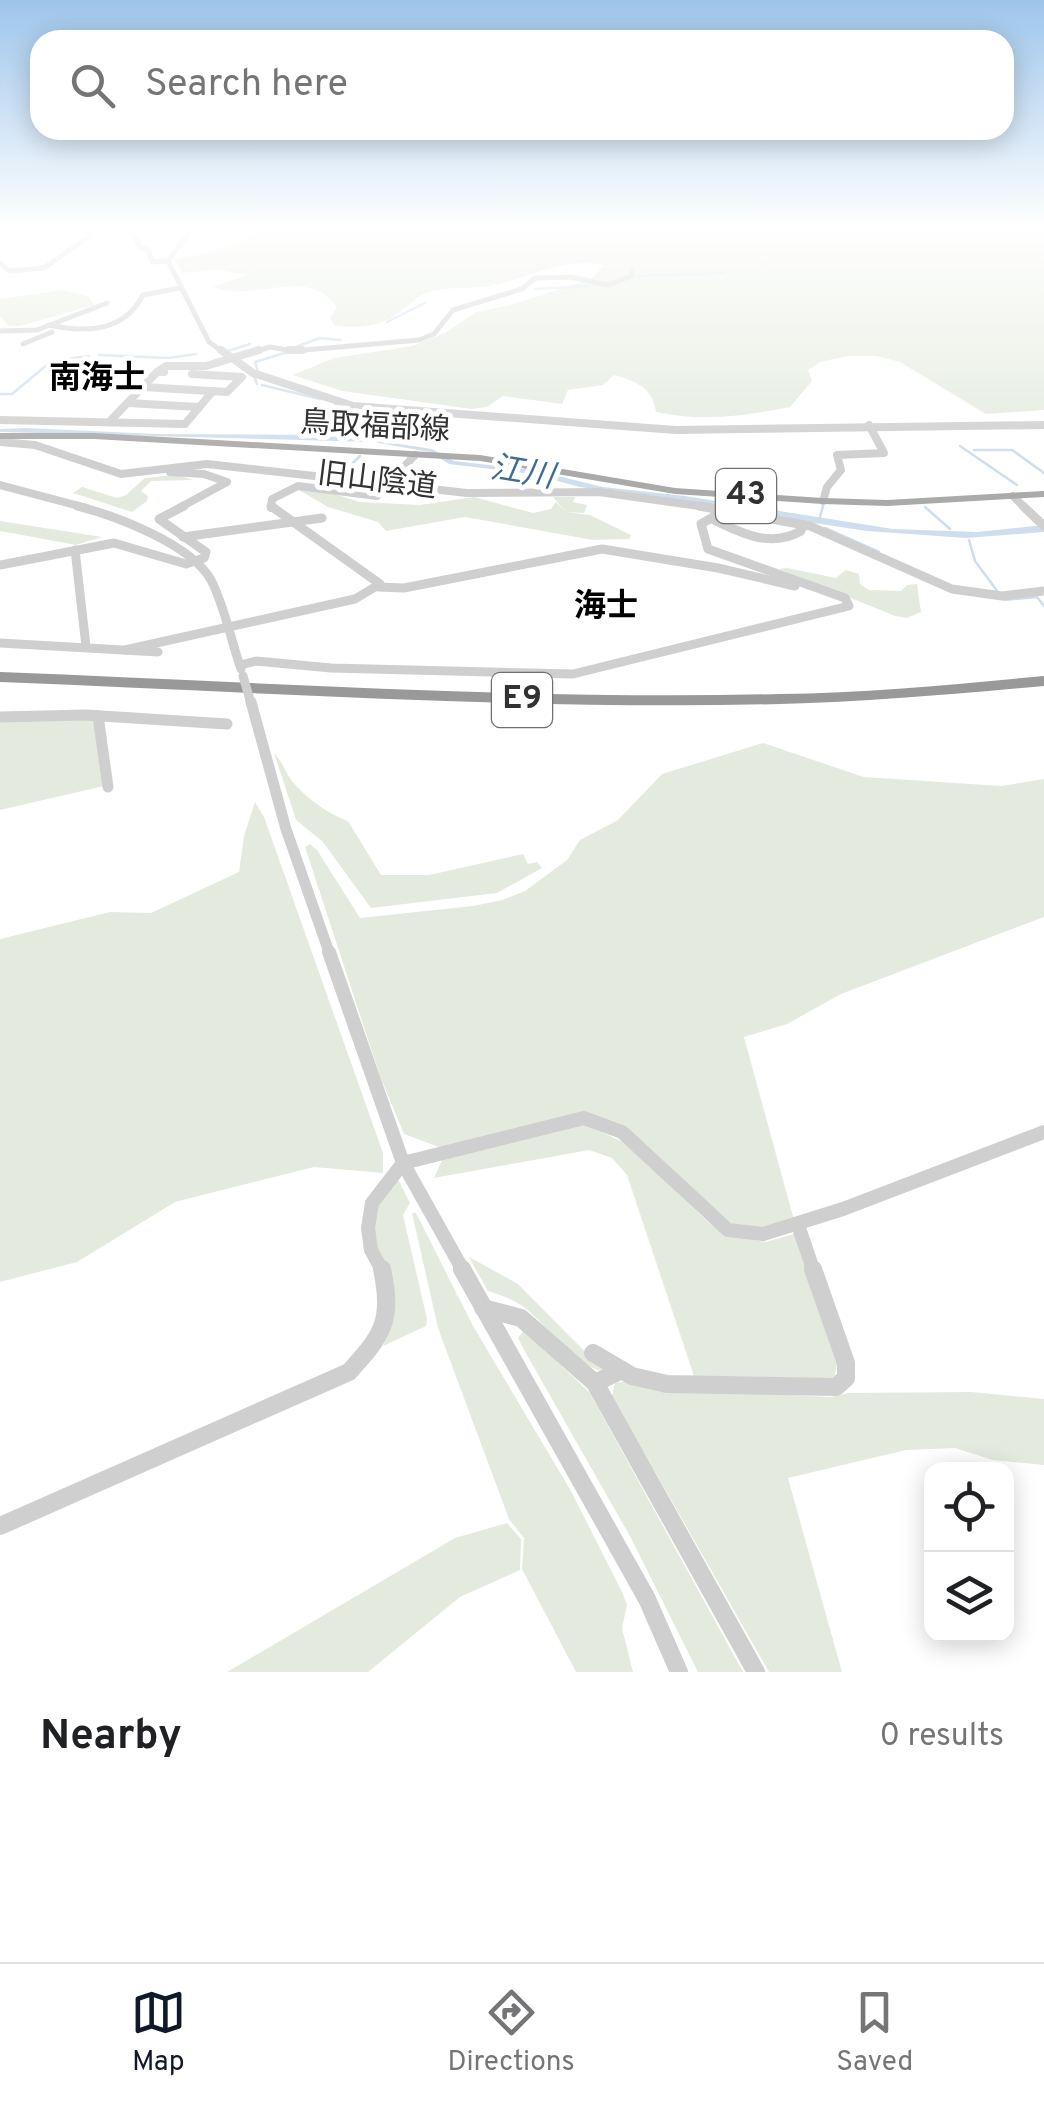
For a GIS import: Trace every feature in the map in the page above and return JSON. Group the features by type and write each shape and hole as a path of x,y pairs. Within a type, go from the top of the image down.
{"highway":[{"name":"E9","path":"0,675 531,700 673,702 794,701 1044,678"}],"main road":[{"name":"鳥取福部線","path":"0,439 74,435 522,463 698,500 887,503 1044,494"}],"street":[{"path":"0,331 30,331 96,307"},
{"path":"49,325 82,332 106,327 136,307"},
{"path":"190,307 208,342 253,373 285,386 378,410 661,430 1044,425"},
{"path":"111,420 166,366 194,368 270,347 293,351 418,340 434,334 454,310 464,307"},
{"path":"23,344 90,318 78,314"},
{"path":"142,387 232,390 242,378 157,372"},
{"path":"0,420 186,424 213,391"},
{"path":"128,404 199,408"},
{"path":"74,435 93,420"},
{"path":"823,502 828,487 842,470 837,455 884,453 869,425"},
{"path":"0,439 33,441 129,478 186,472 225,479 224,485 159,519 206,552 196,560 182,564 114,543 0,564"},
{"path":"378,587 376,578 272,508 272,499 287,487 316,485 364,498 382,494 415,456"},
{"name":"旧山陰道","path":"124,475 186,463 467,493 598,492 698,500 842,539 952,590 1002,596 1044,591"},
{"path":"0,485 113,515 196,560 211,582 242,671 286,829 403,1164 642,1590 678,1672"},
{"path":"1013,496 1044,526"},
{"path":"242,671 256,661 330,668 572,674 850,604 819,588 708,549 701,524 714,520 725,510"},
{"path":"183,537 322,518"},
{"path":"714,520 766,540 789,540 802,528"},
{"path":"125,650 354,599 378,587 404,588 602,549 819,588"},
{"path":"75,550 86,646"},
{"path":"0,642 158,652"},
{"path":"98,716 108,787"},
{"path":"0,717 98,716 227,724"},
{"path":"0,1526 349,1372 378,1340 387,1314 382,1269 371,1250 368,1228 372,1204 403,1164 584,1118 622,1132 728,1230 763,1234 798,1225 1044,1132"},
{"path":"593,1352 622,1370 667,1384 836,1387 846,1378 846,1363 798,1225"},
{"path":"483,1308 520,1318 594,1383 756,1672"},
{"path":"594,1383 622,1370"}],"shaded area":[{"path":"0,307 87,307 20,326 9,326 0,316"},
{"path":"337,307 406,307 369,326 334,325 330,318"},
{"path":"501,307 1044,307 1044,410 986,414 900,362 876,356 847,356 820,362 808,370 812,381 790,407 723,417 656,412 647,391 614,375 603,385 568,390 562,404 503,396 487,407 472,409 342,391 293,375 334,358 412,346 445,333 476,312"},
{"path":"175,475 194,480 151,481 141,491 148,496 147,501 132,512 73,493 82,487 117,498 145,478"},
{"path":"299,490 325,491 360,502 420,505 474,497 533,513 551,509 556,502 565,511 553,497 575,497 573,502 587,505 584,513 566,512 590,515 631,535 629,539 593,540 465,517 386,531 378,522 328,507"},
{"path":"0,521 102,537 76,545 0,531"},
{"path":"779,569 836,578 846,570 859,574 860,584 869,590 901,591 907,585 917,584 921,612 907,618 895,616"},
{"path":"0,719 95,720 104,786 0,810"},
{"path":"763,743 864,777 1001,786 1044,779 1044,917 841,994 787,1024 744,1037 794,1220 763,1228 732,1224 621,1124 589,1114 439,1147 404,1134 380,1076 305,847 310,844 317,850 360,918 502,900 525,891 567,860 580,840 618,820 662,774"},
{"path":"274,753 304,793 325,810 348,821 381,875 429,875 523,854 528,864 537,862 542,868 497,893 371,908 323,842 296,820"},
{"path":"255,802 264,817 383,1153 383,1173 314,1167 175,1202 77,1262 0,1282 0,939 110,912 151,913 239,872 244,836"},
{"path":"585,1124 627,1144 709,1223 727,1235 766,1242 797,1233 839,1356 834,1378 823,1382 695,1379 627,1175 612,1158 589,1150 434,1178 443,1158"},
{"path":"398,1179 410,1203 403,1215 427,1319 426,1326 383,1346 387,1337 373,1226 377,1204"},
{"path":"412,1213 416,1213 473,1326 571,1491 622,1592 627,1605 622,1628 633,1672 576,1672 522,1569 524,1538 509,1519 438,1328"},
{"path":"469,1257 518,1284 604,1371 584,1363 524,1307 488,1291"},
{"path":"524,1330 590,1393 743,1672 698,1672 631,1538 523,1348 518,1338"},
{"path":"615,1383 831,1397 849,1393 971,1392 1044,1399 1044,1465 993,1460 955,1448 906,1450 788,1478 842,1672 769,1672 612,1396"},
{"path":"507,1523 521,1539 520,1570 460,1597 368,1672 227,1672 455,1538"}],"water":[{"path":"27,428 156,434 340,435 432,449 454,461 533,470 603,487 893,529 977,532 1044,525 1044,532 966,538 867,531 580,487 532,474 449,464 430,452 373,442 0,432"}],"waterway":[{"path":"387,322 417,307"},
{"path":"293,348 320,338 341,340"},
{"path":"228,351 250,344"},
{"path":"258,372 255,362 288,352"},
{"path":"99,355 168,358 196,354"},
{"path":"57,360 89,356"},
{"path":"0,394 12,394 48,364"},
{"path":"254,376 257,384"},
{"path":"262,385 320,399"},
{"path":"312,435 336,404"},
{"path":"960,446 1017,485"},
{"path":"974,450 1012,450 1044,473"},
{"path":"360,456 343,473 375,475"},
{"path":"820,517 823,506"},
{"path":"925,507 950,529"},
{"path":"825,528 879,552"},
{"path":"969,540 975,561 998,592"},
{"path":"1004,600 1037,597 1044,606"}],"district":[{"name":"南海士","path":"97,380"},
{"name":"海士","path":"606,608"}],"water label":[{"name":"江川","path":"522,474"}]}
